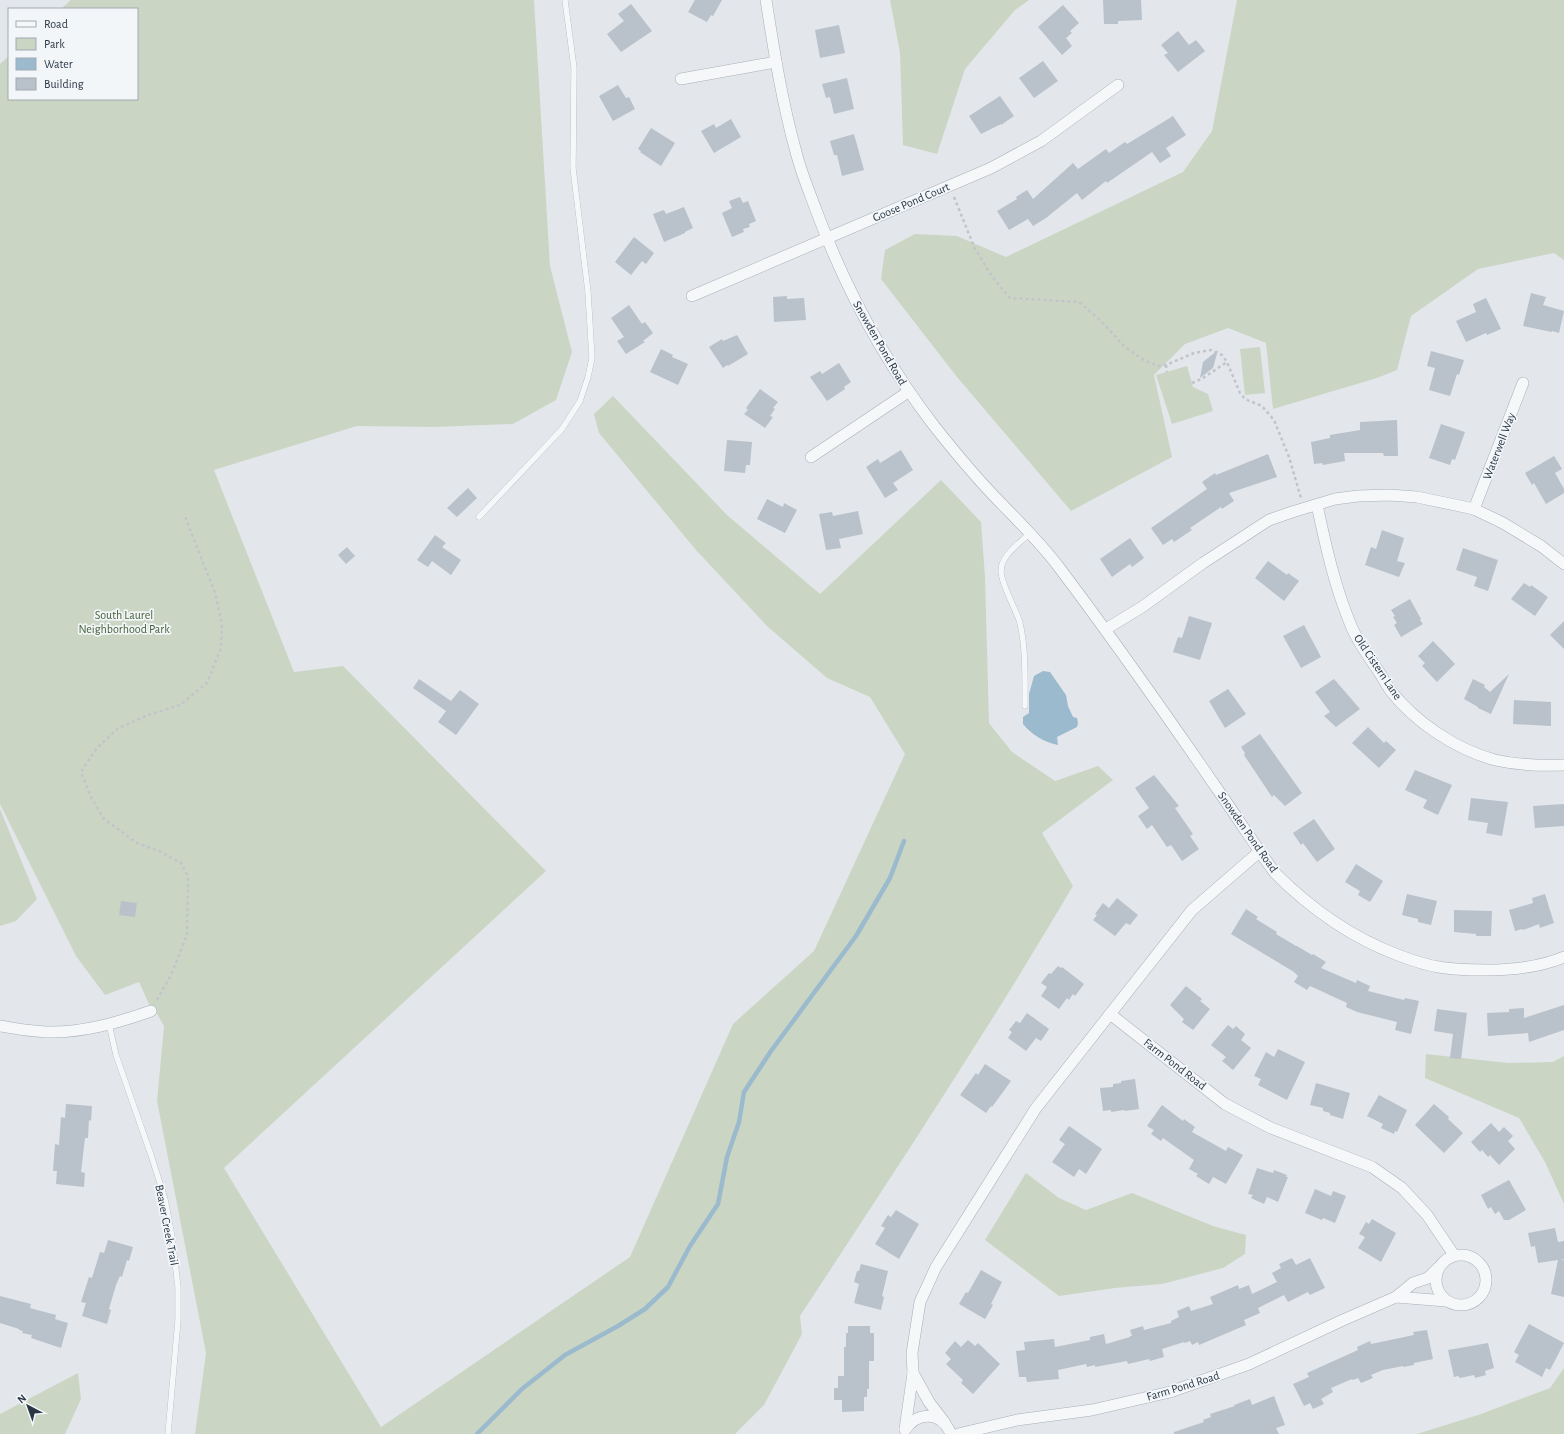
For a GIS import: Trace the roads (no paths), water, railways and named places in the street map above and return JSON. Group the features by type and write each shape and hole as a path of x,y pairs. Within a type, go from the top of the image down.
{"street":[{"name":"Snowden Pond Road","path":"766,0 776,62 796,154 826,238 858,307 877,343 908,392 962,460 1057,563 1106,629 1275,874 1295,893 1325,917 1357,937 1380,948 1437,967 1468,970 1501,970 1530,967 1564,957"},
{"path":"681,79 776,62"},
{"name":"Goose Pond Court","path":"692,296 991,168 1041,141 1118,85"},
{"name":"Waterwell Way","path":"1474,509 1523,383"},
{"path":"811,457 908,392"},
{"path":"1106,629 1142,607 1247,533 1269,520 1335,499 1389,495 1417,496 1474,509 1503,523 1541,546 1564,564"},
{"name":"Old Cistern Lane","path":"1317,505 1330,566 1352,629 1362,649 1391,690 1410,711 1430,728 1468,750 1495,760 1518,764 1564,765"},
{"path":"904,1432 913,1373 912,1353 920,1302 936,1266 1036,1108 1192,910 1260,852"},
{"path":"0,1026 46,1032 75,1030 109,1024 151,1011"},
{"name":"Farm Pond Road","path":"1110,1014 1225,1104 1270,1128 1372,1167 1402,1188 1427,1215 1454,1256"},
{"name":"Farm Pond Road","path":"958,1434 1017,1420 1092,1410 1170,1392 1250,1364 1343,1320 1396,1297 1413,1283 1428,1278 1446,1260 1454,1256 1464,1255 1472,1257 1480,1264 1485,1272 1486,1285 1484,1291 1478,1298 1467,1305 1458,1305 1446,1301 1396,1297"},
{"path":"1440,1266 1435,1276 1436,1285 1440,1294 1446,1301"},
{"path":"913,1373 929,1402 951,1434"},
{"path":"904,1432 910,1422 926,1416 937,1418 944,1423"}],"lane":[{"path":"478,517 562,429 572,416 580,401 588,377 592,358 588,292 573,168 574,68 566,0"},
{"path":"1025,706 1023,638 1001,571 1004,560 1010,551 1030,533"},
{"name":"Beaver Creek Trail","path":"109,1024 116,1055 165,1200 172,1237 178,1287 178,1320 168,1434"}],"water":[{"path":"1043,671 1050,672 1066,695 1068,706 1073,717 1077,718 1077,727 1057,737 1058,745 1039,738 1030,732 1023,724 1023,717 1029,713 1029,694 1034,676"}],"waterway":[{"path":"477,1434 522,1389 565,1355 618,1326 645,1309 668,1287 690,1246 718,1204 727,1157 739,1122 744,1092 771,1051 856,936 890,878 904,841"}],"park label":[{"name":"South Laurel Neighborhood Park","path":"124,622"}]}
